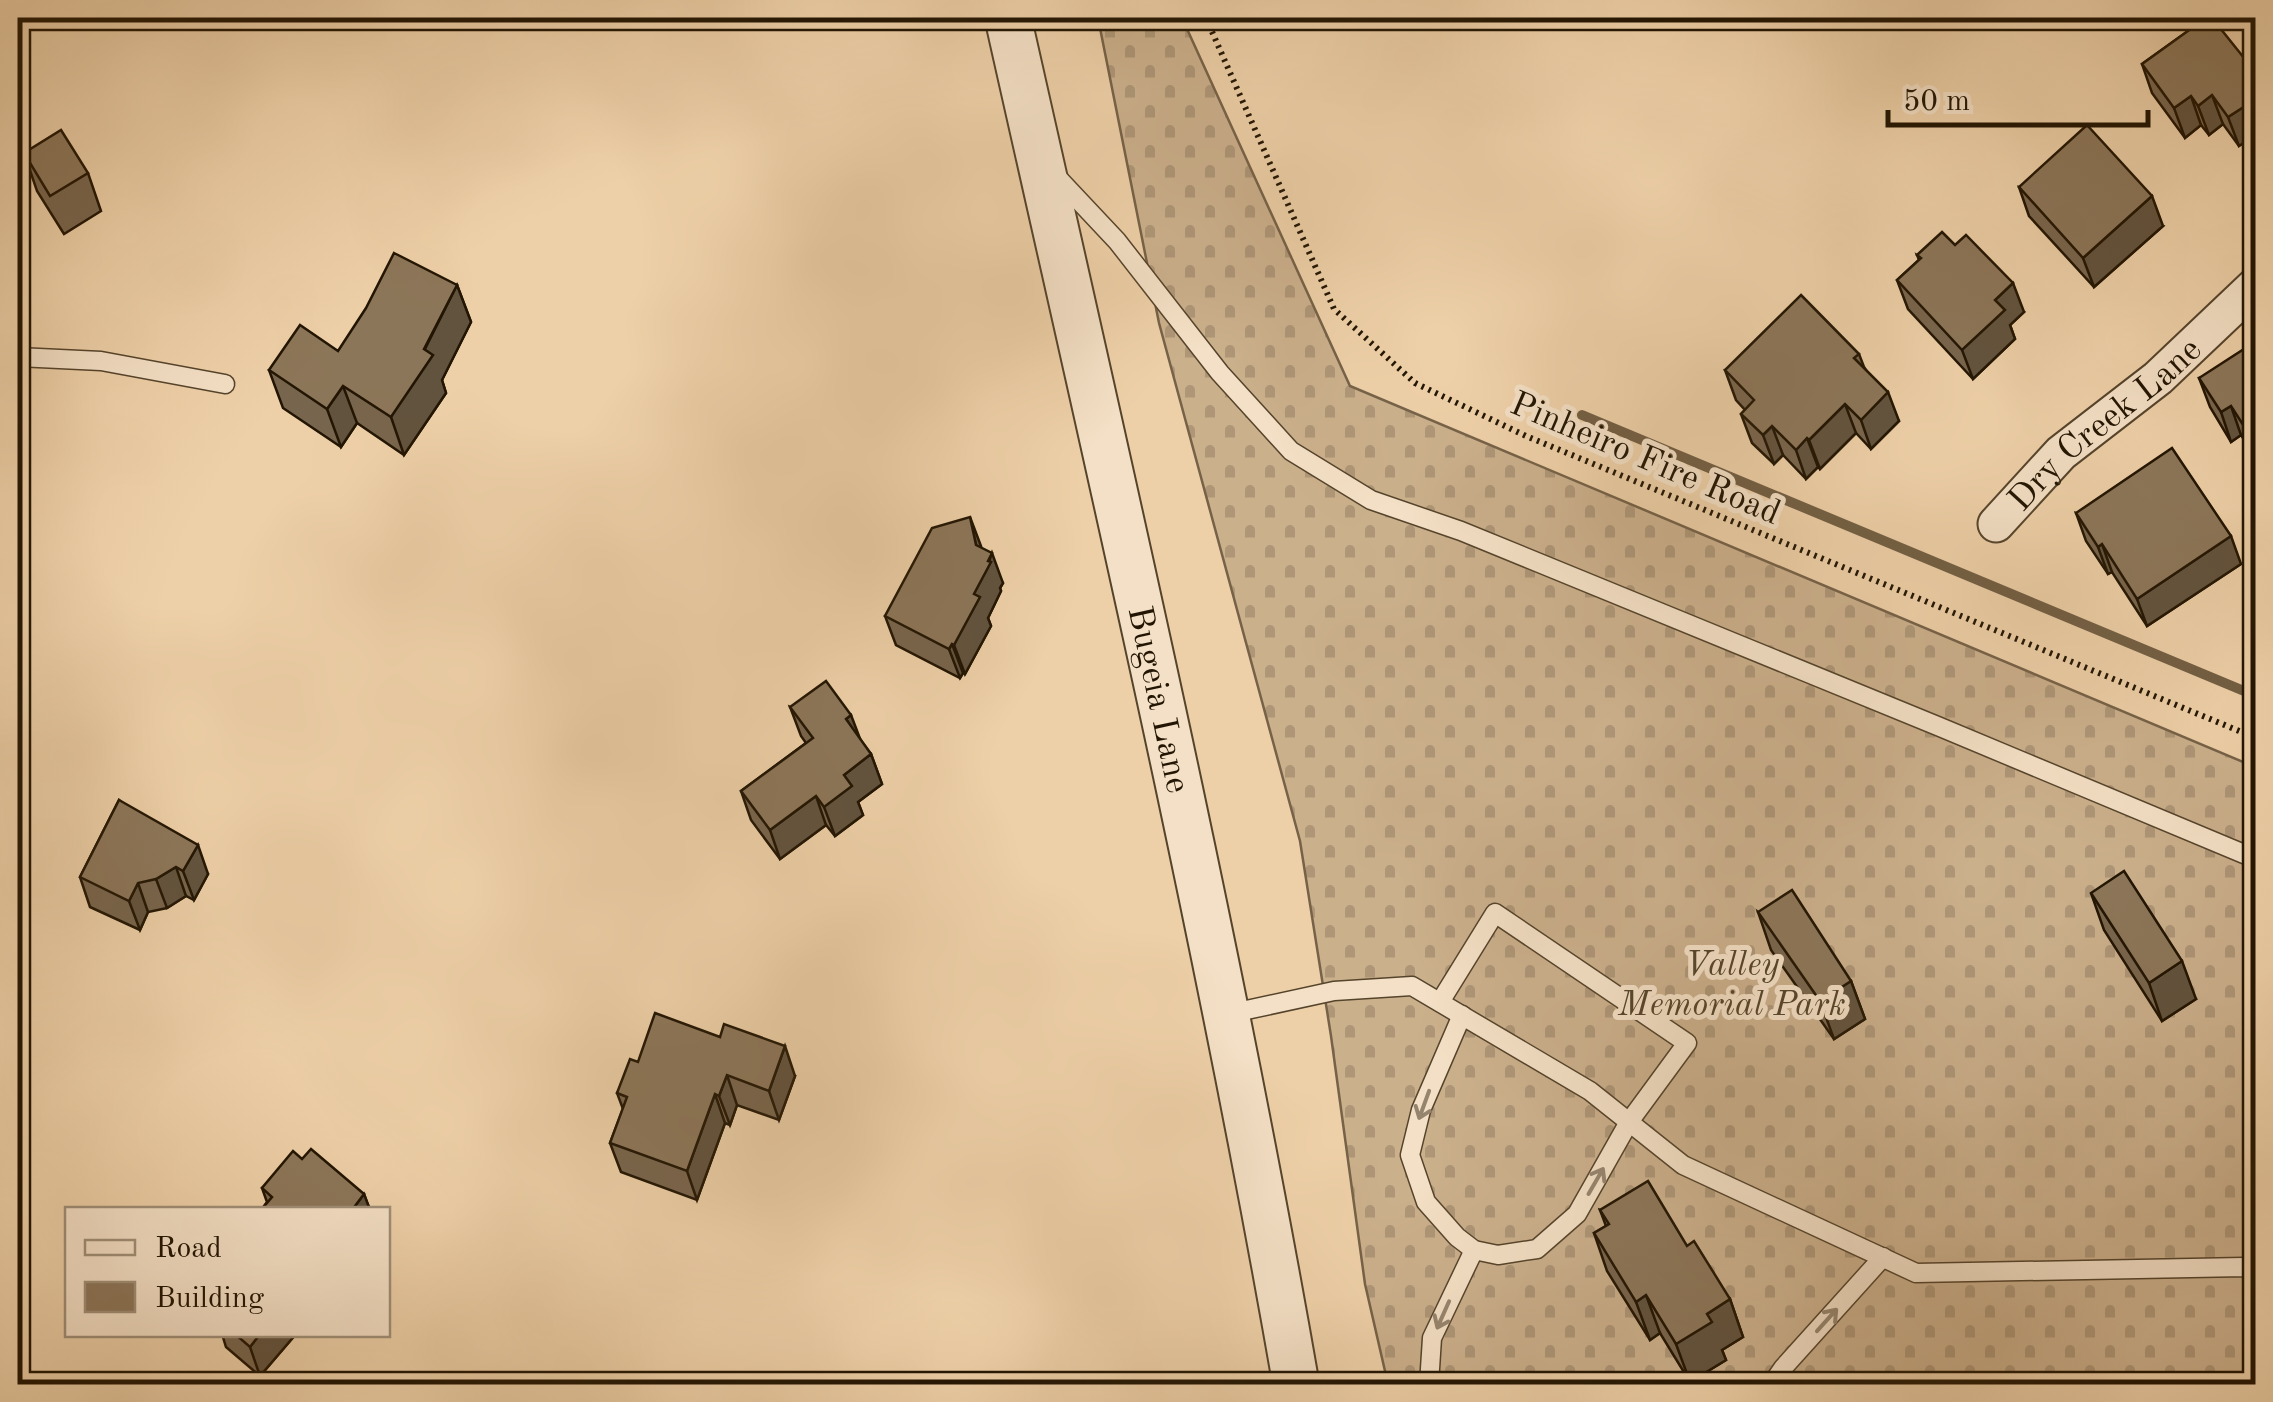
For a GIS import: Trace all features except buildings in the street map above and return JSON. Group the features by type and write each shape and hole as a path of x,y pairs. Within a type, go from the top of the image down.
{"street":[{"name":"Bugeia Lane","path":"1008,18 1228,1014 1296,1384"},
{"name":"Dry Creek Lane","path":"1996,524 2062,453 2158,378 2256,285"}],"lane":[{"path":"1040,159 1117,241 1220,373 1292,451 1371,500 1461,531 2256,859"},
{"path":"18,357 101,361 225,384"},
{"path":"1440,1002 1495,913 1688,1043 1629,1122 1577,1214 1537,1249 1498,1255 1474,1250 1426,1202 1410,1155 1422,1110 1462,1015"},
{"path":"1228,1014 1334,991 1412,986 1590,1091 1683,1165 1916,1273 2244,1267 2256,1270"},
{"path":"1429,1384 1432,1338 1474,1250"},
{"path":"1772,1384 1883,1258"}],"path":[{"name":"Pinheiro Fire Road","path":"1206,18 1334,309 1416,383 1526,436 2256,738"}],"green space":[{"name":"Valley Memorial Park","path":"1098,18 1182,18 1350,386 2255,767 2255,1384 1388,1384 1365,1284 1300,841 1159,323"}],"waterway":[{"path":"1582,415 2256,696"}]}
